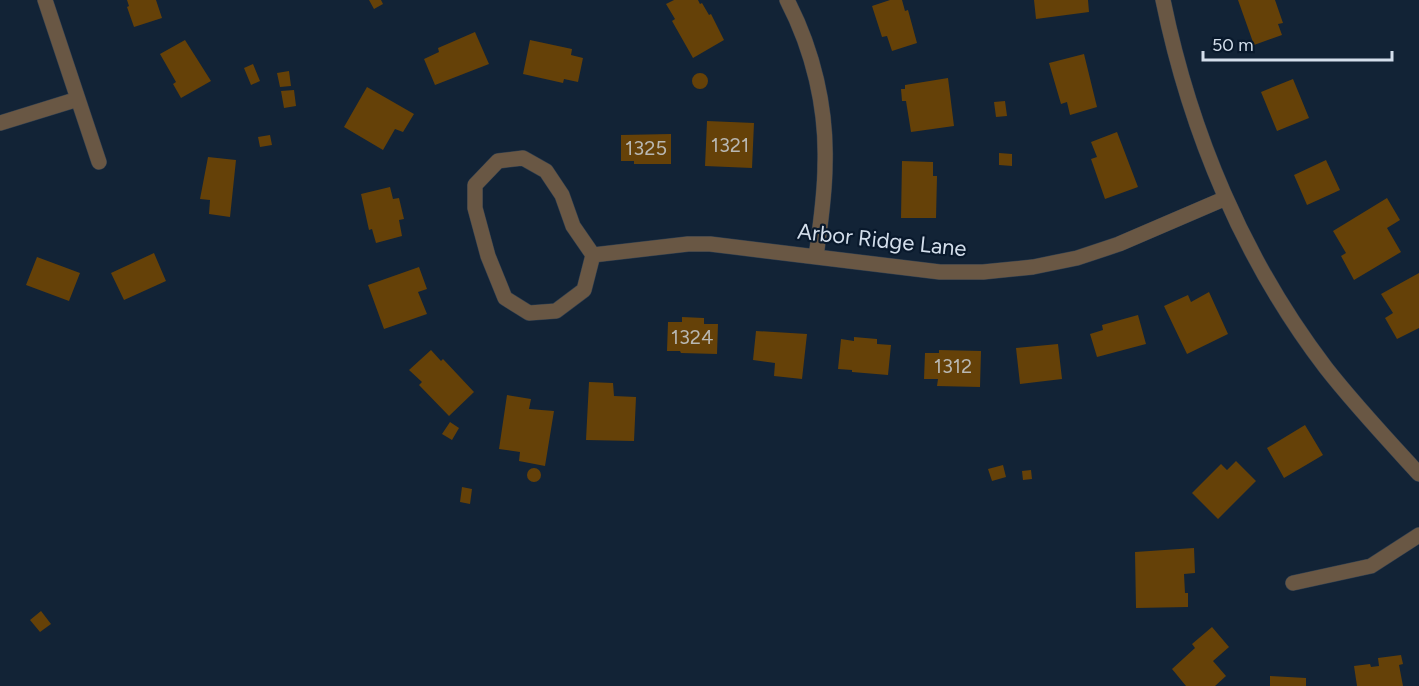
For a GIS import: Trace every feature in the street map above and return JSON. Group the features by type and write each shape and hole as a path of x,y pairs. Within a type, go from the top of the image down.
{"street":[{"path":"45,0 99,162"},
{"path":"787,0 798,21 814,68 824,117 826,164 816,257"},
{"path":"1163,0 1172,42 1196,123 1226,198 1253,252 1283,304 1326,367 1374,425 1419,474"},
{"path":"0,123 78,99"},
{"path":"523,158 546,171 562,195 573,226 593,255 584,290 556,311 529,314 505,298 488,256 475,208 475,186 498,161 523,158"},
{"name":"Arbor Ridge Lane","path":"593,255 688,244 710,244 940,272 983,272 1033,267 1077,258 1119,244 1226,198"},
{"path":"1293,583 1371,566 1419,535"}],"building":[{"path":"127,0 156,0 162,18 134,27"},
{"path":"369,0 381,0 383,4 374,9"},
{"path":"674,0 698,0 700,4 702,3 709,15 711,14 724,40 693,58 672,21 675,19 666,4"},
{"path":"890,0 902,0 905,11 908,10 917,43 892,51 887,36 882,37 872,6"},
{"path":"1034,0 1088,0 1089,12 1036,19"},
{"path":"1238,0 1275,0 1283,23 1278,24 1282,35 1254,45"},
{"path":"475,32 489,64 435,85 424,59 439,52 438,48"},
{"path":"185,40 211,81 181,98 173,84 176,82 160,54"},
{"path":"530,40 572,49 571,55 583,58 578,82 564,79 563,83 523,74"},
{"path":"1084,54 1097,107 1070,115 1067,102 1061,104 1049,63"},
{"path":"253,64 260,81 251,85 244,68"},
{"path":"289,71 291,86 280,87 277,73"},
{"path":"700,73 706,75 708,81 706,87 700,89 694,87 692,81 694,75"},
{"path":"948,78 954,126 911,132 906,101 902,101 901,89 905,89 905,85"},
{"path":"1293,79 1309,118 1277,131 1261,92"},
{"path":"367,87 414,114 403,132 395,129 383,150 344,127"},
{"path":"294,90 296,106 284,108 281,91"},
{"path":"1005,101 1007,116 996,117 994,102"},
{"path":"707,121 754,123 752,168 705,166"},
{"path":"1117,132 1138,187 1105,199 1091,159 1097,157 1091,142"},
{"path":"671,134 671,164 634,164 634,161 621,161 621,135"},
{"path":"270,135 272,145 260,147 258,137"},
{"path":"999,153 1012,154 1012,166 999,165"},
{"path":"208,157 236,160 230,217 209,214 210,200 200,199"},
{"path":"1326,160 1340,190 1307,205 1294,175"},
{"path":"902,161 933,162 933,176 937,176 936,218 901,218"},
{"path":"390,187 393,199 399,198 404,219 399,220 402,236 376,243 372,229 369,230 361,194"},
{"path":"1387,198 1400,220 1387,228 1401,252 1354,280 1341,256 1346,253 1333,231"},
{"path":"154,253 166,281 124,300 111,273"},
{"path":"37,257 80,273 69,301 26,285"},
{"path":"419,267 427,289 418,292 427,314 384,329 368,285"},
{"path":"1419,273 1419,328 1397,339 1385,318 1393,313 1381,294"},
{"path":"1209,292 1228,334 1187,354 1164,306 1188,295 1191,302"},
{"path":"1138,315 1146,344 1097,357 1090,334 1103,330 1102,325"},
{"path":"682,317 704,318 704,324 718,324 717,354 667,351 668,322 682,322"},
{"path":"756,331 807,334 802,379 774,376 775,363 753,360"},
{"path":"854,337 877,339 877,344 891,345 888,375 838,369 841,339 854,341"},
{"path":"1058,344 1062,379 1020,384 1016,348"},
{"path":"431,350 441,361 443,359 474,392 449,416 419,385 422,382 409,370"},
{"path":"939,350 981,351 980,387 937,386 938,379 924,379 925,353 939,353"},
{"path":"589,382 613,383 614,396 636,397 634,441 586,440"},
{"path":"507,395 531,399 529,409 554,411 545,466 519,461 520,452 499,449"},
{"path":"450,422 459,428 452,440 442,434"},
{"path":"1305,425 1323,455 1284,478 1267,448"},
{"path":"1236,461 1256,481 1218,519 1192,493 1221,464 1227,470"},
{"path":"1003,465 1006,477 992,481 988,469"},
{"path":"534,468 539,470 541,475 539,480 534,482 529,480 527,475 529,470"},
{"path":"1031,470 1032,479 1023,480 1022,471"},
{"path":"462,487 472,489 470,504 460,502"},
{"path":"1194,548 1195,573 1184,574 1188,607 1136,608 1135,552"},
{"path":"41,611 51,624 40,632 30,620"},
{"path":"1212,627 1229,647 1213,661 1226,676 1215,686 1186,686 1172,669 1195,648 1192,644"},
{"path":"1401,655 1403,664 1399,665 1403,686 1357,686 1354,666 1370,664 1371,667 1379,666 1378,658"},
{"path":"1270,676 1306,678 1306,686 1270,686"}]}
